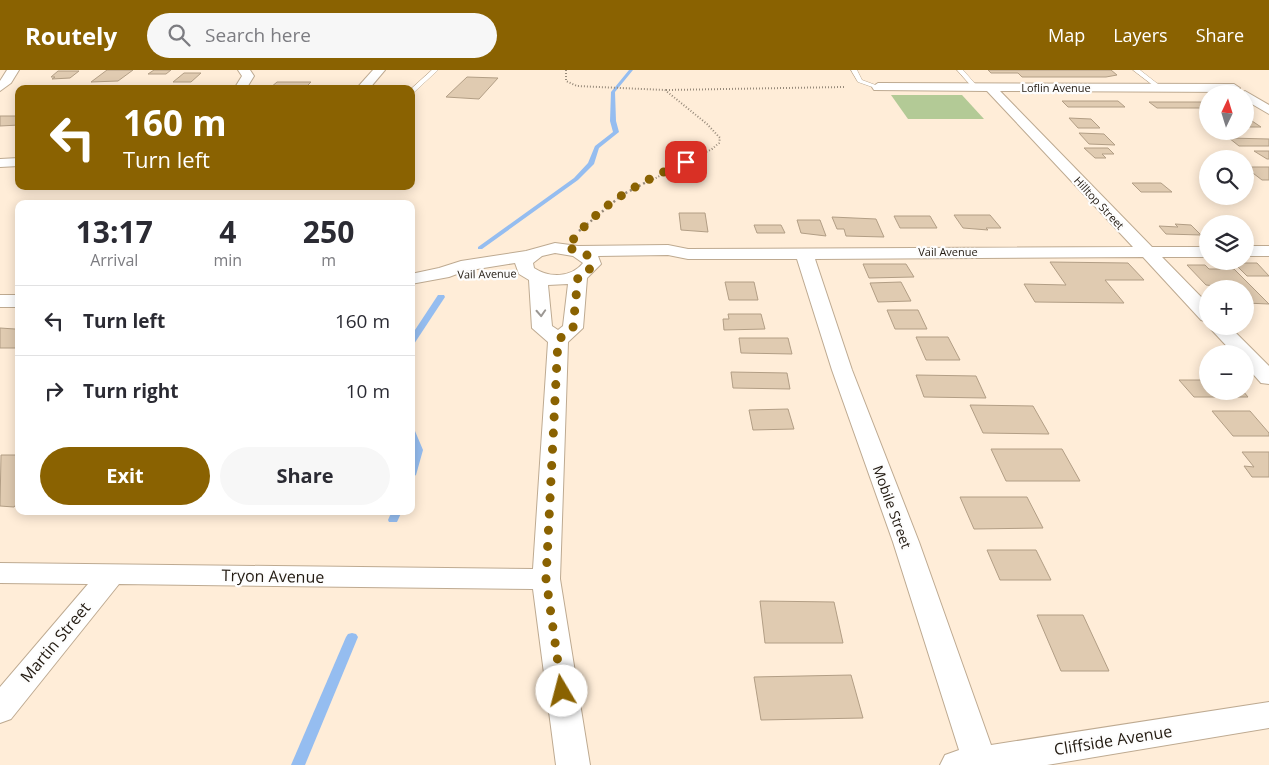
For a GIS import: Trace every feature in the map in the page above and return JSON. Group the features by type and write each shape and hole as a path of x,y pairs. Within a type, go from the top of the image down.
{"street":[{"path":"0,87 7,81 13,70"},
{"path":"242,85 248,76 244,70"},
{"path":"366,85 379,70"},
{"path":"1212,75 1229,85"},
{"name":"Loflin Avenue","path":"873,85 1199,90"},
{"name":"Hilltop Street","path":"984,88 1199,307"},
{"path":"1254,100 1269,110"},
{"path":"0,162 15,162"},
{"name":"Vail Avenue","path":"443,274 461,266 528,256 545,250 668,250 688,254 804,252 1199,252"},
{"path":"572,250 591,259 592,264 583,273 573,328 558,340 546,579 572,765"},
{"name":"Mobile Street","path":"804,252 842,370 906,542 969,763"},
{"path":"1254,252 1269,252"},
{"name":"Vail Avenue","path":"415,278 443,274 462,276 502,272 559,280 623,260 671,259 688,254"},
{"path":"528,256 523,266 534,276 542,328 558,340"},
{"path":"0,301 15,301"},
{"path":"1227,335 1269,378"},
{"name":"Tryon Avenue","path":"0,573 546,579"},
{"name":"Martin Street","path":"0,710 111,575"},
{"name":"Cliffside Avenue","path":"969,763 1269,716"}],"lane":[{"path":"415,89 435,70"},
{"path":"854,70 860,81 873,85"},
{"path":"960,70 984,88"},
{"path":"1136,70 1160,88"}],"path":[{"path":"566,70 565,77 569,84 591,88 649,88 665,90 873,85"},
{"path":"572,250 578,231 608,204 646,180 712,149 719,143 716,133 665,90"}],"green space":[{"path":"891,95 962,95 984,119 908,119"}],"building":[{"path":"107,70 133,70 118,81 91,82"},
{"path":"154,70 171,70 166,74 148,74"},
{"path":"988,70 1111,70 1117,75 1106,77 1022,77 1018,73 991,73"},
{"path":"58,71 79,71 70,78 52,79 55,77 51,77"},
{"path":"184,73 201,73 191,82 173,82"},
{"path":"467,77 498,78 479,99 446,97"},
{"path":"277,82 311,82 308,85 274,85"},
{"path":"1062,101 1118,101 1125,107 1068,107"},
{"path":"1149,102 1199,102 1199,108 1157,108"},
{"path":"0,116 15,116 15,125 0,126"},
{"path":"1069,118 1091,119 1100,128 1078,128"},
{"path":"1254,122 1261,127 1254,127"},
{"path":"1079,133 1104,134 1115,145 1089,144"},
{"path":"1269,139 1269,146 1239,146 1232,140"},
{"path":"1084,148 1108,148 1114,154 1102,154 1106,158 1095,158"},
{"path":"1254,151 1269,151 1269,159"},
{"path":"1254,167 1269,167 1269,180 1262,180 1254,174"},
{"path":"1132,183 1161,183 1172,192 1141,192"},
{"path":"679,213 705,213 708,232 681,230"},
{"path":"954,215 990,215 1001,228 986,228 988,230 963,228"},
{"path":"894,216 930,216 937,228 900,228"},
{"path":"832,217 876,219 884,237 846,236 844,229 837,229"},
{"path":"797,220 820,220 826,236 801,233"},
{"path":"1175,224 1191,225 1199,235 1166,234 1159,226 1178,227"},
{"path":"754,225 781,225 785,233 757,233"},
{"path":"1050,262 1128,263 1144,280 1105,280 1124,303 1035,302 1024,284 1066,285"},
{"path":"1254,263 1257,263 1269,276 1247,276 1241,270 1254,270"},
{"path":"863,264 906,264 914,277 869,278"},
{"path":"1187,265 1199,265 1199,270 1235,270 1245,280 1201,280"},
{"path":"725,282 754,282 758,300 729,300"},
{"path":"901,282 911,301 878,302 870,283"},
{"path":"1254,289 1269,304 1254,303"},
{"path":"887,310 918,310 927,329 895,329"},
{"path":"728,314 761,314 765,329 724,330 723,319 729,319"},
{"path":"0,328 15,329 15,348 0,348"},
{"path":"916,337 948,337 960,360 926,360"},
{"path":"739,338 788,338 792,354 741,353"},
{"path":"731,372 787,373 790,389 733,388"},
{"path":"916,375 976,376 986,398 924,397"},
{"path":"1179,380 1199,380 1199,397 1194,397"},
{"path":"970,405 1033,406 1049,434 983,433"},
{"path":"788,409 794,429 753,430 749,410"},
{"path":"1212,411 1250,411 1269,433 1269,436 1233,436"},
{"path":"991,449 1062,449 1080,481 1006,481"},
{"path":"1242,452 1269,452 1269,477 1252,477 1244,466 1254,467"},
{"path":"1,455 15,455 15,506 0,506"},
{"path":"960,497 1027,497 1043,528 974,529"},
{"path":"987,550 1036,550 1051,580 1000,580"},
{"path":"760,601 834,602 843,643 765,643"},
{"path":"1037,615 1083,615 1109,671 1061,671"},
{"path":"851,675 863,718 761,720 754,677"}],"waterway":[{"path":"480,248 576,179 591,164 597,147 616,132 613,121 613,92 631,70"},
{"path":"415,336 441,297"},
{"path":"415,442 418,450 415,461"},
{"path":"393,520 395,515"},
{"path":"298,765 352,637"}],"route":[{"path":"562,691 546,579 558,340 573,328 575,287 578,276 589,270 592,264 591,259 586,254 567,248 578,231 608,204 646,180 686,162"}]}
